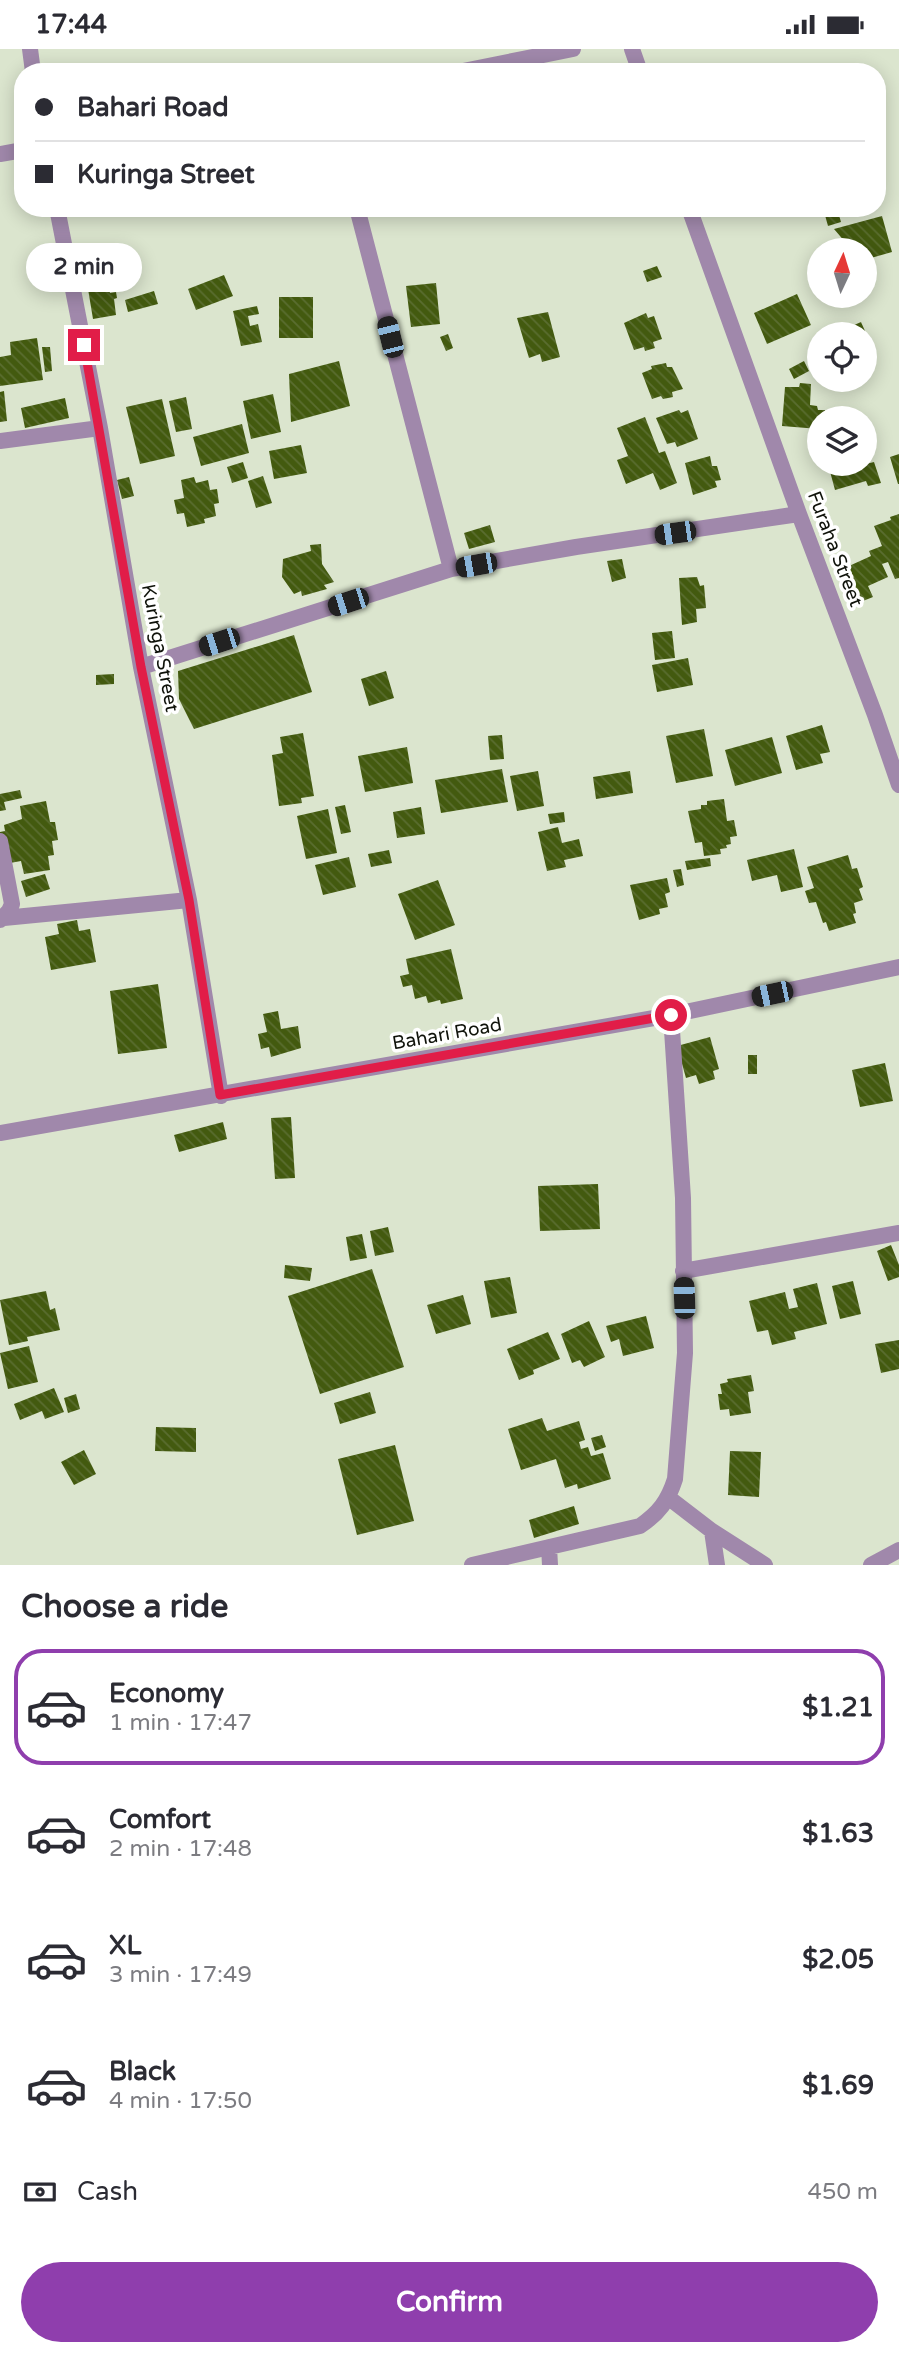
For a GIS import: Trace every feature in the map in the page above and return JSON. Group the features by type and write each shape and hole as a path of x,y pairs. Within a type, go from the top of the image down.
{"street":[{"path":"503,63 573,49"},
{"name":"Kuringa Street","path":"59,217 100,428 141,667 189,900 220,1095"},
{"path":"359,217 451,569"},
{"name":"Furaha Street","path":"692,217 799,515 876,715 899,785"},
{"path":"0,441 100,428"},
{"path":"141,667 451,569 576,547 799,515"},
{"path":"0,841 12,896 12,904 2,919"},
{"path":"2,919 189,900"},
{"name":"Bahari Road","path":"0,1133 671,1015 899,967"},
{"path":"472,1565 640,1526 657,1515 669,1498 675,1479 685,1353 683,1198 671,1015"},
{"path":"683,1271 899,1233"},
{"path":"669,1498 712,1531 765,1565"},
{"path":"712,1531 717,1565"},
{"path":"549,1548 550,1565"},
{"path":"871,1565 899,1550"}],"building":[{"path":"826,217 840,217 841,222 828,226"},
{"path":"882,217 892,252 877,256 877,238 842,238 834,229"},
{"path":"657,266 662,277 647,282 643,271"},
{"path":"224,275 233,296 196,310 188,289"},
{"path":"436,283 440,324 411,327 406,286"},
{"path":"108,286 110,293 116,292 116,315 93,319 88,289"},
{"path":"154,291 158,304 128,312 125,300"},
{"path":"797,294 810,322 807,322 807,327 767,344 754,313"},
{"path":"279,297 313,297 313,338 279,338"},
{"path":"257,306 259,314 248,316 250,326 258,324 262,342 241,346 233,311"},
{"path":"548,312 560,357 542,362 540,354 529,358 517,318"},
{"path":"646,313 648,318 654,316 662,339 653,342 655,348 634,350 624,323"},
{"path":"448,334 453,348 446,351 440,337"},
{"path":"37,338 43,380 0,386 0,357 11,355 10,342"},
{"path":"42,347 50,347 52,371 45,372"},
{"path":"339,361 350,406 291,422 289,374"},
{"path":"804,361 807,372 794,379 789,369"},
{"path":"666,363 667,367 672,367 683,389 672,392 673,397 663,399 661,396 652,399 642,373 652,369 651,366"},
{"path":"800,383 807,384 807,392 811,392 810,405 817,406 807,406 807,428 782,426 785,387 799,387"},
{"path":"4,391 7,421 0,422 0,392"},
{"path":"273,394 281,432 251,439 243,401"},
{"path":"186,397 192,429 176,432 169,401"},
{"path":"65,398 69,418 25,428 21,408"},
{"path":"162,399 175,456 140,464 126,407"},
{"path":"679,410 681,413 688,410 698,439 677,447 675,442 667,444 656,418"},
{"path":"645,417 659,453 665,451 677,483 660,490 653,473 626,484 617,460 628,456 617,428"},
{"path":"242,424 249,453 201,466 193,437"},
{"path":"301,445 307,473 274,479 269,451"},
{"path":"899,454 899,484 898,484 890,457"},
{"path":"710,456 712,466 717,466 721,480 715,481 717,487 693,495 685,463"},
{"path":"243,462 248,478 232,483 227,467"},
{"path":"877,471 881,483 868,486 866,481 835,490 831,476 877,476"},
{"path":"263,476 272,503 256,508 248,481"},
{"path":"129,477 134,496 122,499 117,480"},
{"path":"194,477 196,483 208,480 210,490 217,489 219,503 214,504 216,516 204,519 205,523 187,527 184,513 177,514 174,500 184,498 181,480"},
{"path":"899,514 899,578 895,579 888,562 882,564 888,577 868,586 873,597 853,605 838,571 871,556 869,551 882,546 874,526"},
{"path":"490,525 495,542 469,549 464,533"},
{"path":"321,544 322,564 334,582 324,585 327,589 302,596 301,591 294,594 282,577 283,559 311,551 310,545"},
{"path":"622,559 626,578 612,582 607,561"},
{"path":"697,577 700,586 704,585 706,608 696,609 697,622 682,625 679,578"},
{"path":"672,631 675,658 655,660 652,633"},
{"path":"294,635 312,692 194,729 179,699 178,671"},
{"path":"688,658 693,685 657,692 652,665"},
{"path":"386,671 394,698 369,706 361,679"},
{"path":"114,674 114,684 96,685 96,675"},
{"path":"822,725 830,752 820,754 823,763 796,770 786,736"},
{"path":"704,729 713,776 676,783 666,736"},
{"path":"303,733 314,796 301,798 302,803 279,806 272,755 283,753 280,737"},
{"path":"502,735 504,759 490,760 488,736"},
{"path":"772,737 782,773 735,786 725,750"},
{"path":"407,747 413,783 365,792 358,756"},
{"path":"502,769 508,802 441,813 435,780"},
{"path":"538,771 544,806 517,811 510,776"},
{"path":"630,771 633,793 596,799 593,777"},
{"path":"20,790 22,798 4,802 6,810 0,811 0,794"},
{"path":"724,799 727,821 734,820 737,836 730,837 731,844 720,849 721,854 704,856 702,842 695,843 688,811 701,809 701,805 707,805 707,801"},
{"path":"46,801 50,822 55,822 58,840 52,841 54,855 48,856 50,870 24,874 21,861 10,863 0,842 0,832 5,831 4,825 22,819 20,806"},
{"path":"345,805 351,832 341,834 335,807"},
{"path":"421,807 425,834 397,838 393,812"},
{"path":"328,809 337,853 306,859 297,816"},
{"path":"564,812 565,822 550,824 548,814"},
{"path":"558,827 562,843 579,839 583,856 564,860 566,867 547,871 538,832"},
{"path":"794,849 803,887 781,892 777,875 752,881 747,860"},
{"path":"389,850 392,863 371,867 368,854"},
{"path":"848,855 852,869 857,868 863,887 859,889 863,900 854,903 856,923 829,931 826,922 823,923 816,902 809,903 805,891 814,888 807,867"},
{"path":"349,857 356,887 323,895 315,865"},
{"path":"710,858 711,866 687,870 685,861"},
{"path":"681,869 684,885 677,887 673,870"},
{"path":"45,874 50,889 26,897 21,881"},
{"path":"667,878 670,892 665,894 668,907 659,909 660,914 639,920 630,885"},
{"path":"438,880 455,925 415,940 398,894"},
{"path":"77,920 79,931 90,929 96,962 51,970 45,937 59,934 57,924"},
{"path":"451,949 463,999 441,1004 440,1000 428,1003 426,996 415,999 412,985 403,987 400,976 409,974 406,959"},
{"path":"158,984 167,1048 118,1054 110,991"},
{"path":"278,1011 281,1029 298,1026 301,1048 271,1057 269,1047 261,1049 258,1034 267,1032 263,1014"},
{"path":"710,1037 719,1069 713,1071 715,1079 699,1084 696,1075 686,1078 677,1046"},
{"path":"748,1055 757,1055 757,1074 748,1074"},
{"path":"885,1063 893,1101 860,1107 852,1070"},
{"path":"291,1117 295,1178 275,1179 271,1118"},
{"path":"223,1122 227,1139 179,1152 174,1135"},
{"path":"598,1184 600,1229 540,1231 538,1186"},
{"path":"388,1227 394,1252 375,1256 370,1231"},
{"path":"362,1234 367,1258 350,1261 346,1237"},
{"path":"891,1245 899,1265 899,1277 888,1281 877,1251"},
{"path":"285,1265 312,1268 310,1281 284,1278"},
{"path":"372,1269 404,1367 320,1394 288,1296"},
{"path":"510,1277 517,1313 491,1318 484,1281"},
{"path":"853,1281 861,1314 840,1319 832,1286"},
{"path":"817,1283 827,1324 794,1332 796,1339 772,1345 768,1330 757,1332 749,1301 785,1292 789,1309 798,1307 793,1289"},
{"path":"46,1291 50,1310 55,1308 60,1330 27,1337 28,1341 9,1345 0,1300"},
{"path":"463,1295 471,1324 436,1334 427,1305"},
{"path":"646,1316 654,1348 623,1356 619,1339 611,1342 606,1326"},
{"path":"589,1321 605,1357 584,1367 580,1360 572,1363 561,1334"},
{"path":"548,1332 560,1359 533,1370 534,1374 519,1380 507,1349"},
{"path":"899,1340 899,1369 881,1373 875,1344"},
{"path":"29,1346 38,1382 8,1389 0,1353"},
{"path":"751,1375 754,1391 748,1392 751,1413 730,1416 729,1409 720,1410 720,1384 728,1382 727,1379"},
{"path":"54,1388 64,1412 45,1419 42,1411 20,1420 14,1404"},
{"path":"370,1392 376,1413 340,1424 334,1403"},
{"path":"76,1394 80,1409 68,1413 64,1398"},
{"path":"542,1418 547,1431 579,1421 585,1440 579,1442 581,1449 588,1447 591,1456 603,1453 611,1479 578,1489 577,1484 565,1488 556,1459 521,1470 508,1429"},
{"path":"156,1427 196,1428 196,1452 155,1451"},
{"path":"602,1435 606,1447 595,1451 591,1438"},
{"path":"395,1445 414,1521 357,1535 338,1459"},
{"path":"84,1450 96,1474 74,1485 61,1462"},
{"path":"730,1451 761,1452 759,1497 728,1495"},
{"path":"574,1506 579,1524 534,1538 529,1520"}],"route":[{"path":"84,345 141,667 189,900 220,1095 671,1015"}]}
